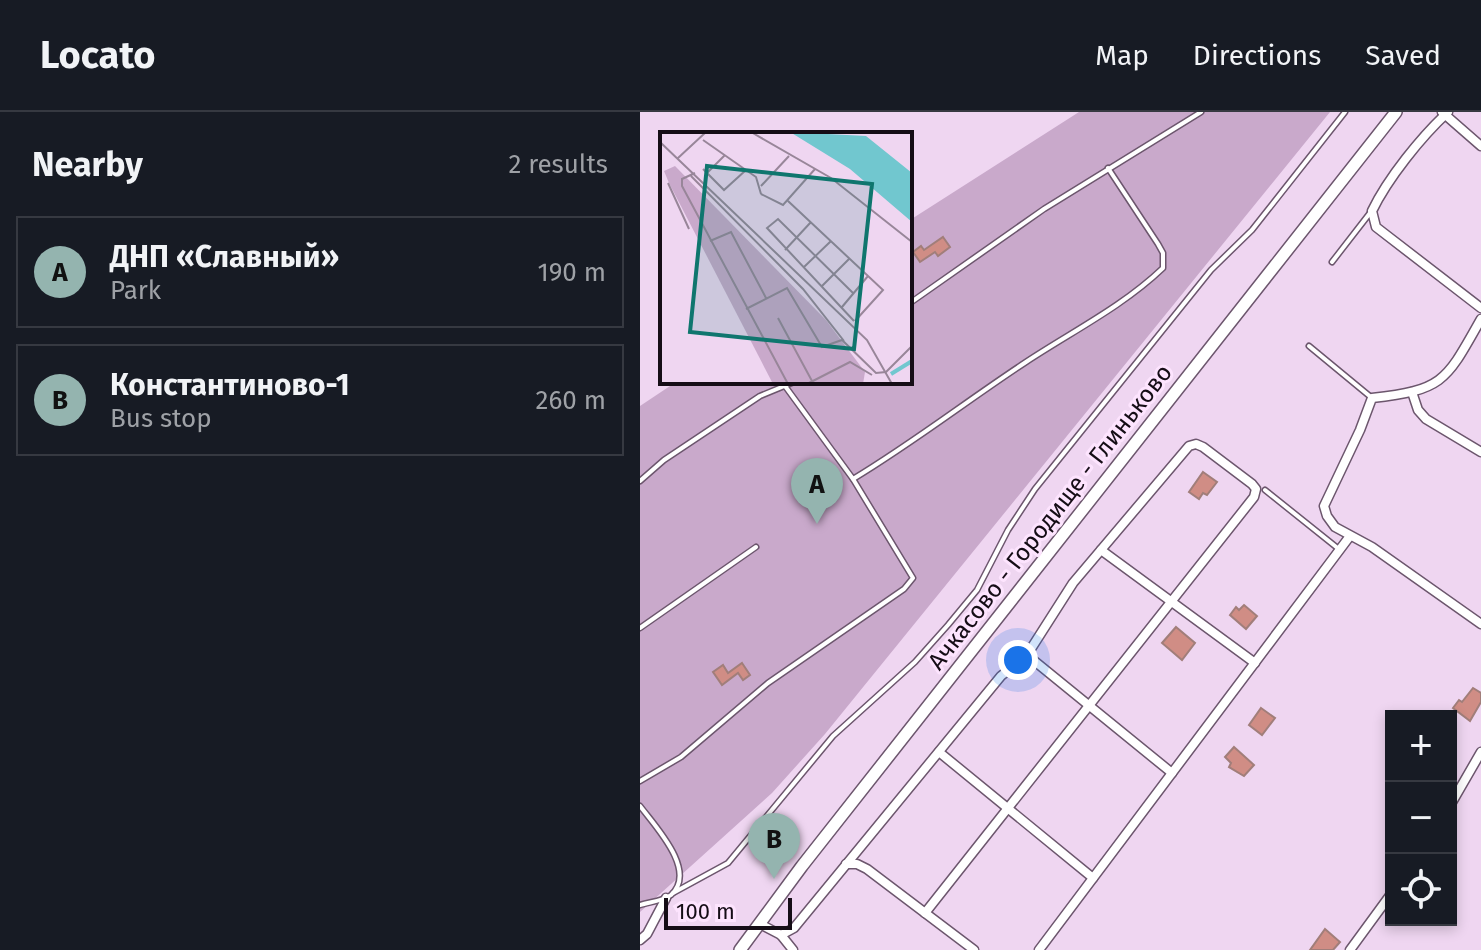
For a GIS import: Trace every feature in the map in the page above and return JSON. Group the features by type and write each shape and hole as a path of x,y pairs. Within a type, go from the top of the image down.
{"street":[{"name":"Ачкасово - Городище - Глиньково","path":"741,950 802,866 1396,112"},
{"path":"1481,146 1445,113 1380,195 1372,211 1376,227 1481,308"},
{"path":"1481,319 1443,379 1412,392 1372,398 1324,506 1335,527 1372,547 1481,624"},
{"path":"1412,392 1418,410 1426,419 1481,452"},
{"path":"781,935 794,928 1001,676 1027,655 1073,583 1189,446 1196,444 1203,447 1256,489 1254,497 925,913"},
{"path":"1039,950 1350,536"},
{"path":"1101,550 1255,663"},
{"path":"1027,655 1172,773"},
{"path":"939,752 1093,878"},
{"path":"1457,794 1481,752"},
{"path":"846,864 857,864 867,869 974,950"},
{"path":"640,940 647,934 670,896"},
{"path":"1350,950 1385,902"},
{"path":"760,924 781,935 793,950"}],"lane":[{"path":"912,302 1108,168 1201,112"},
{"path":"640,905 670,896 728,863 833,736 915,662 940,634 977,590 1008,530 1035,489 1211,270 1252,230 1345,112"},
{"path":"853,479 906,447 1026,362 1108,312 1163,268 1163,253 1108,168"},
{"path":"1332,262 1372,211"},
{"path":"1309,346 1372,398"},
{"path":"640,481 664,460 760,396 790,384"},
{"path":"640,781 681,757 768,683 911,584 912,573 853,479 785,386"},
{"path":"1265,490 1340,550"},
{"path":"640,628 756,547"},
{"path":"640,806 675,854 680,868 678,882 670,896"}],"shaded area":[{"path":"1079,112 1330,112 825,734 772,793 640,912 640,406 673,384 912,384 912,219"}],"building":[{"path":"943,237 950,247 938,256 935,252 920,262 913,252 921,246 924,250"},
{"path":"1203,472 1217,482 1207,495 1203,493 1199,499 1189,492"},
{"path":"1244,605 1257,616 1246,629 1230,615 1236,607 1239,610"},
{"path":"1176,627 1195,643 1182,660 1162,643"},
{"path":"742,663 750,675 743,680 738,673 722,685 713,672 723,665 728,673"},
{"path":"1473,688 1481,693 1481,702 1470,721 1453,708 1459,700 1462,702"},
{"path":"1261,708 1275,718 1262,735 1249,725"},
{"path":"1234,747 1254,765 1244,776 1229,767 1231,763 1225,757"},
{"path":"1325,929 1340,942 1333,950 1310,950"}],"place":[{"name":"ДНП «Славный»","path":"817,524"},
{"name":"Константиново-1","path":"774,879"}]}
